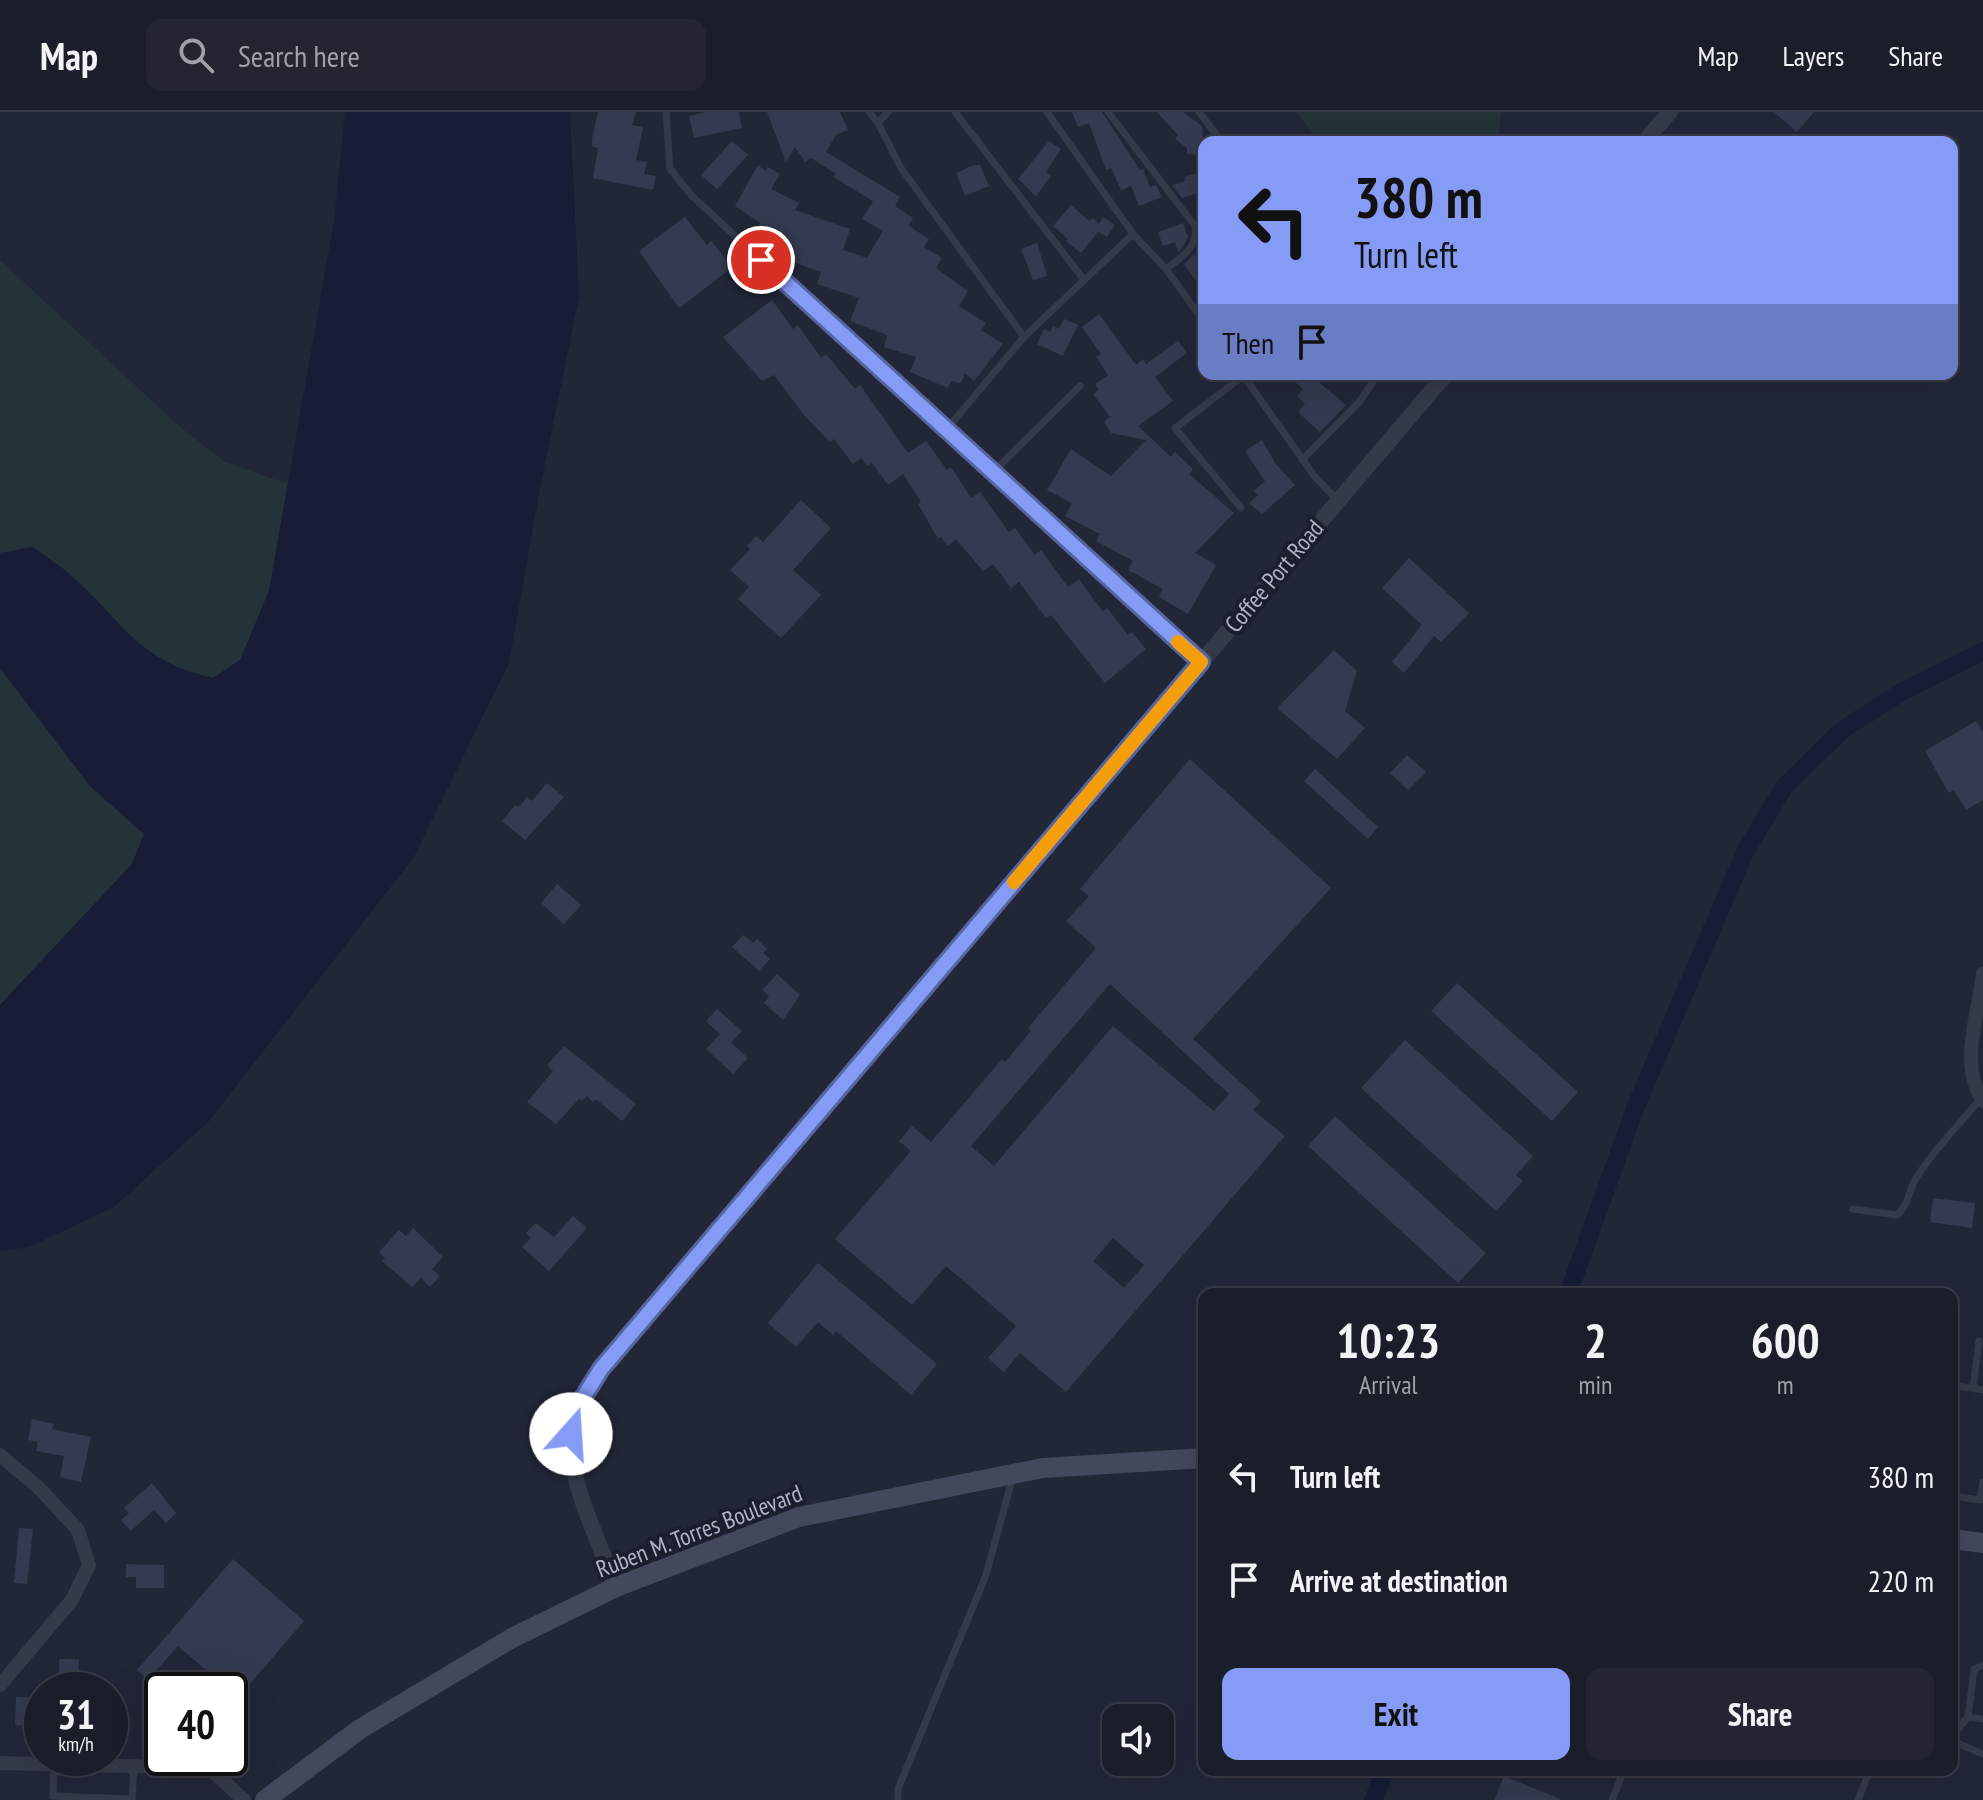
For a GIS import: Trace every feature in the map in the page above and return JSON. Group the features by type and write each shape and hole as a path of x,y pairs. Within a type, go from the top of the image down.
{"main road":[{"name":"Ruben M. Torres Boulevard","path":"265,1800 313,1761 444,1676 512,1638 616,1587 799,1517 1043,1468 1198,1458"},
{"path":"1958,1540 1983,1543"}],"street":[{"path":"1649,136 1670,112"},
{"name":"Coffee Port Road","path":"616,1587 574,1468 571,1434 581,1401 611,1356 1441,380"},
{"path":"1982,1100 1971,1072 1980,1019 1983,974"},
{"path":"0,1455 39,1488 78,1530 89,1565 72,1600 0,1685"},
{"path":"0,1763 24,1763"},
{"path":"128,1766 209,1768 244,1800"}],"lane":[{"path":"666,112 670,169 692,196 1201,662"},
{"path":"869,112 901,168 1024,337"},
{"path":"878,123 888,112"},
{"path":"955,112 1084,280"},
{"path":"1047,112 1133,234 1166,269 1198,314"},
{"path":"1108,112 1195,226 1197,237 1190,251 1166,269"},
{"path":"1199,112 1217,136"},
{"path":"946,430 1024,337 1133,234"},
{"path":"1236,380 1175,428 1241,508"},
{"path":"1246,380 1302,460 1338,501"},
{"path":"1302,460 1360,401 1374,380"},
{"path":"992,473 1080,386"},
{"path":"1853,1209 1897,1215 1904,1210 1912,1185 1922,1168 1982,1100"},
{"path":"1973,1388 1979,1341"},
{"path":"1958,1386 1983,1390"},
{"path":"898,1800 898,1789 986,1575 1014,1474"},
{"path":"1958,1497 1982,1500 1983,1482"},
{"path":"1958,1731 1968,1717 1974,1669 1983,1665"},
{"path":"1968,1717 1983,1719"},
{"path":"1958,1742 1983,1754"},
{"path":"54,1776 53,1796 133,1799 134,1766"},
{"path":"1612,1800 1622,1776"},
{"path":"1858,1800 1868,1776"}],"shaded area":[{"path":"1296,112 1501,112 1499,136 1315,136"},
{"path":"0,260 179,426 225,462 288,484 269,591 240,660 213,678 184,671 151,656 33,547 0,553"},
{"path":"0,668 90,786 144,834 132,864 0,1005"}],"water":[{"path":"345,112 570,112 579,297 540,488 509,663 414,857 209,1121 114,1207 29,1247 0,1251 0,1005 132,864 144,834 90,786 0,668 0,553 33,547 73,577 134,639 167,662 213,678 240,660 269,591 334,221"}],"building":[{"path":"598,112 636,112 632,125 643,127 636,160 647,162 644,174 656,176 653,190 593,178 598,148 592,146 592,139"},
{"path":"706,112 739,112 742,128 694,138 689,116"},
{"path":"767,112 840,112 848,130 836,135 826,152 900,197 895,206 913,218 909,226 929,239 924,247 942,258 936,268 968,291 959,306 986,323 981,330 1003,344 974,381 965,373 961,383 951,381 948,388 910,372 916,357 884,347 887,335 850,321 859,298 817,284 821,272 788,260 793,246 757,228 760,223 735,206 758,165 765,171 768,167 780,174 771,189 799,203 795,210 850,229 843,250 867,258 883,231 862,219 873,201 833,177 836,174 811,158 805,162 795,147 786,162"},
{"path":"1072,112 1102,112 1140,170 1143,169 1150,187 1156,185 1162,197 1139,206 1131,186 1121,190 1111,168 1106,170 1089,123 1078,127"},
{"path":"1157,112 1183,112 1202,126 1203,136 1198,136 1198,155 1187,154 1187,148 1175,139 1178,135"},
{"path":"1774,112 1814,112 1797,132"},
{"path":"732,141 748,155 717,189 701,175"},
{"path":"1049,141 1061,149 1046,172 1051,176 1036,196 1018,179"},
{"path":"980,165 989,186 965,196 956,173"},
{"path":"1198,173 1198,193 1182,198 1172,185 1185,181 1184,177"},
{"path":"1071,205 1089,221 1093,218 1099,224 1103,217 1115,225 1107,237 1098,232 1081,253 1053,226"},
{"path":"685,217 707,245 711,241 733,267 679,308 639,251"},
{"path":"1183,223 1188,237 1183,247 1178,252 1175,242 1163,246 1158,232"},
{"path":"1037,243 1047,276 1033,280 1021,249"},
{"path":"1194,254 1195,257 1198,255 1198,284 1184,264"},
{"path":"772,300 793,329 798,325 821,358 826,354 855,389 860,385 908,453 926,441 947,470 951,467 971,498 980,492 1009,532 1015,528 1035,555 1041,550 1068,587 1079,579 1103,612 1107,608 1128,635 1132,632 1146,649 1105,683 1051,615 1046,618 1019,582 1011,588 993,564 983,571 956,539 948,546 941,537 938,539 918,504 921,502 903,474 888,485 872,463 867,466 861,458 853,464 834,439 830,442 804,415 774,375 762,381 723,337"},
{"path":"1099,314 1136,365 1143,359 1146,364 1178,341 1187,353 1155,377 1173,401 1138,426 1171,457 1175,452 1193,469 1189,474 1234,513 1195,553 1216,565 1188,614 1159,597 1163,589 1128,570 1133,561 1096,541 1100,534 1065,516 1072,503 1047,490 1071,449 1111,476 1146,440 1111,433 1104,422 1110,417 1093,394 1099,390 1095,384 1108,375 1096,357 1101,354 1082,327"},
{"path":"1064,319 1078,325 1063,356 1037,344 1044,329 1050,332 1053,326 1059,329"},
{"path":"1293,380 1316,380 1346,405 1320,432 1298,412 1305,404 1297,396 1303,389"},
{"path":"1262,440 1275,463 1295,485 1262,514 1249,503 1258,495 1254,491 1265,481 1245,451"},
{"path":"801,500 831,528 793,570 821,595 781,638 738,599 749,587 730,570 750,549 747,546 756,536 763,542"},
{"path":"1409,558 1469,613 1441,642 1434,636 1404,673 1392,662 1422,625 1382,588"},
{"path":"1334,650 1357,671 1345,711 1365,728 1337,759 1277,708"},
{"path":"1976,721 1983,732 1983,800 1966,810 1954,790 1949,793 1925,751"},
{"path":"1407,755 1426,772 1408,790 1390,773"},
{"path":"1190,759 1331,888 1193,1039 1261,1101 1253,1110 1285,1136 1066,1392 1020,1353 1004,1372 988,1358 1016,1326 946,1266 912,1305 835,1239 911,1151 899,1141 912,1126 931,1142 1002,1059 1005,1062 1031,1031 1028,1028 1096,948 1066,921 1089,896 1080,889","holes":["1110,984 1229,1094 1214,1111 1113,1026 994,1166 971,1146","1113,1238 1144,1265 1124,1288 1093,1261"]},
{"path":"1315,769 1378,827 1368,839 1304,781"},
{"path":"547,783 564,797 525,840 502,821 515,805 519,807 527,797 532,801"},
{"path":"557,884 581,905 564,924 541,903"},
{"path":"743,935 753,943 757,939 767,949 763,953 770,959 759,971 732,947"},
{"path":"777,974 800,995 783,1020 764,1003 769,996 762,990"},
{"path":"1457,983 1578,1092 1552,1121 1431,1011"},
{"path":"717,1009 742,1031 731,1043 748,1058 733,1074 706,1049 720,1034 706,1021"},
{"path":"1405,1040 1533,1156 1516,1175 1523,1181 1496,1211 1361,1088"},
{"path":"564,1046 636,1104 622,1121 596,1099 593,1102 587,1096 582,1101 579,1099 556,1124 527,1102 553,1071 547,1065"},
{"path":"1335,1116 1486,1253 1458,1283 1308,1146"},
{"path":"1933,1198 1975,1203 1972,1228 1930,1222"},
{"path":"573,1216 587,1228 549,1271 522,1247 531,1238 526,1233 536,1223 554,1237"},
{"path":"413,1228 443,1257 432,1269 440,1276 430,1287 421,1278 412,1287 382,1261 385,1258 379,1252 399,1230 406,1236"},
{"path":"818,1263 937,1364 911,1395 836,1331 833,1335 818,1322 796,1347 768,1323"},
{"path":"32,1419 54,1424 52,1429 91,1437 81,1482 60,1477 64,1456 36,1451 38,1442 28,1440"},
{"path":"152,1483 176,1513 166,1523 154,1510 131,1531 121,1520 129,1513 124,1508"},
{"path":"19,1528 33,1529 27,1584 14,1583"},
{"path":"233,1559 304,1621 248,1686 248,1672 208,1672 178,1646 155,1672 144,1672 144,1676 137,1670"},
{"path":"126,1564 164,1565 164,1588 136,1588 136,1577 126,1577"},
{"path":"59,1659 79,1659 78,1672 59,1672"},
{"path":"16,1697 24,1697 24,1725 15,1725"},
{"path":"1504,1776 1560,1799 1560,1800 1494,1800"}],"waterway":[{"path":"1570,1288 1636,1106 1745,852 1784,787 1842,730 1903,691 1983,651"},
{"path":"1373,1800 1383,1776"}],"slow traffic":[{"path":"1014,882 1201,662 1178,642"}],"route":[{"path":"571,1434 581,1401 601,1369 1201,662 761,260"}]}
